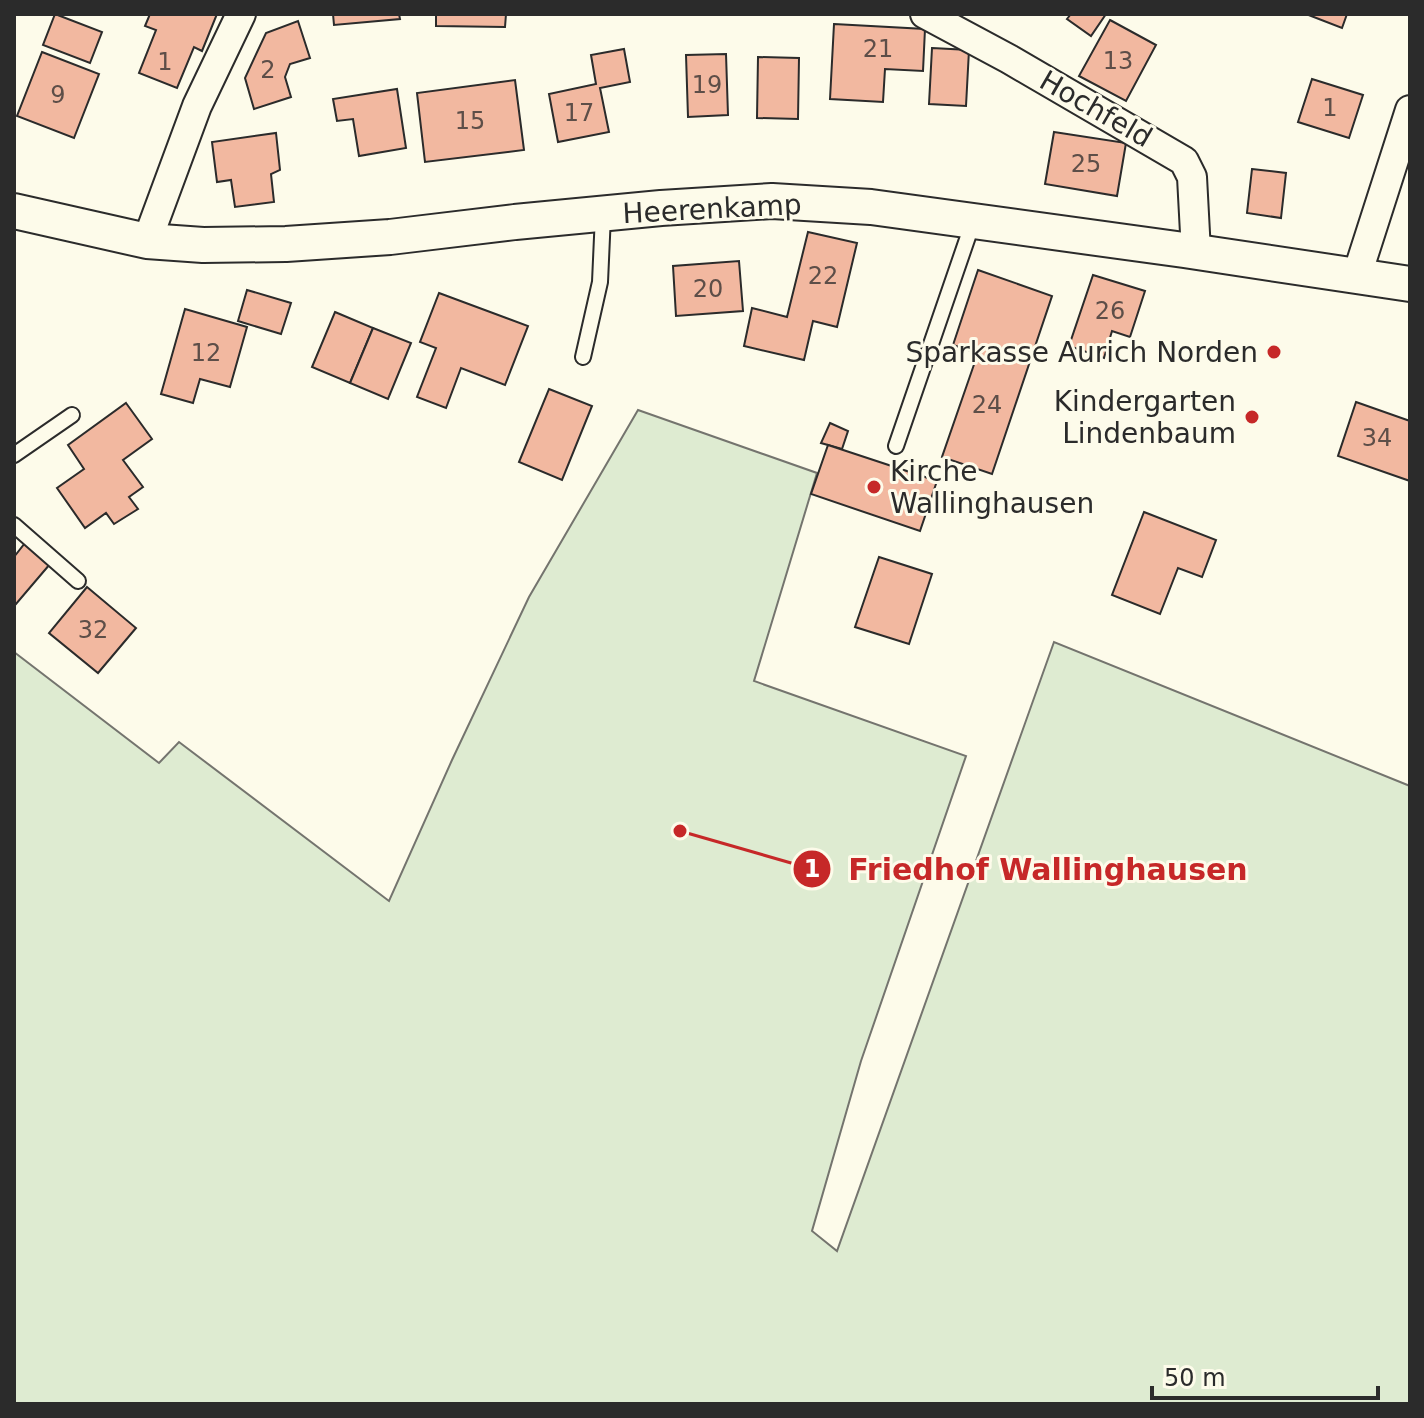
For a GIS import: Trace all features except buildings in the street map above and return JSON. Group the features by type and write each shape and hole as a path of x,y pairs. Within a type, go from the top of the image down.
{"street":[{"path":"147,241 197,106 241,14"},
{"name":"Hochfeld","path":"925,14 1184,161 1192,177 1196,252"},
{"path":"1357,275 1410,110"},
{"name":"Heerenkamp","path":"14,211 147,241 203,245 286,244 390,237 661,208 772,201 871,207 1410,284"}],"lane":[{"path":"583,357 600,282 603,215"},
{"path":"896,446 973,221"},
{"path":"14,455 72,415"},
{"path":"14,525 78,581"}],"green space":[{"path":"638,410 817,473 754,681 966,756 861,1061 812,1231 837,1251 1054,642 1410,786 1410,1404 14,1404 14,652 159,763 179,742 389,901 529,597"}],"place":[{"name":"Sparkasse Aurich Norden","path":"1274,352"},
{"name":"Kindergarten Lindenbaum","path":"1252,417"},
{"name":"Kirche Wallinghausen","path":"874,487"},
{"name":"Friedhof Wallinghausen","path":"680,831"}]}
